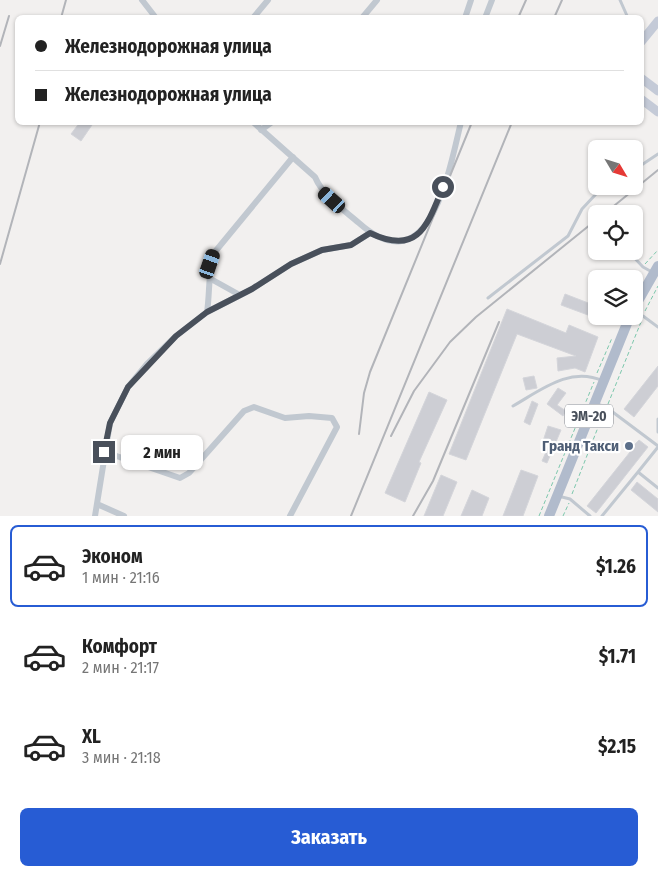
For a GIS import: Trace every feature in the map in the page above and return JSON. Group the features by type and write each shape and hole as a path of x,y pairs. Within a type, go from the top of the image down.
{"main road":[{"path":"643,291 655,269"},
{"name":"ЭМ-20","path":"549,516 594,404 600,379 626,325"}],"street":[{"path":"256,15 268,0"},
{"path":"365,15 378,0"},
{"path":"466,15 471,0"},
{"path":"486,15 492,0"},
{"path":"145,1 154,15"},
{"path":"644,37 658,21"},
{"path":"644,80 658,90"},
{"path":"644,101 658,112"},
{"path":"256,125 315,177 320,188 370,233 384,240 402,243 419,233 429,221 448,175 460,125"},
{"path":"261,130 268,125"},
{"path":"207,312 211,279 210,264 214,253 292,157"},
{"path":"95,516 110,423 128,387 176,336 207,312 238,294 252,289 291,264 322,250 351,245 370,233"},
{"path":"211,279 238,294"},
{"path":"104,452 180,478 189,473 244,411 254,407 285,418 309,416 332,418 337,427 334,437 310,475 290,516"},
{"path":"97,504 124,516"}],"lane":[{"path":"620,0 627,15"},
{"path":"643,164 658,154"},
{"path":"488,298 568,236 582,209 595,195"},
{"path":"636,260 642,267 655,269"},
{"path":"644,316 658,327"},
{"path":"513,406 568,376 600,379"},
{"path":"594,404 606,407 658,446 602,516"},
{"path":"658,419 658,432"},
{"path":"638,472 658,488"},
{"path":"557,496 570,499 590,516"}],"path":[{"path":"564,516 606,407 658,286"},
{"path":"539,516 600,379 614,334"}],"building":[{"path":"78,125 92,125 81,141 71,134"},
{"path":"565,294 588,303 588,315 561,305"},
{"path":"507,309 566,333 569,325 598,337 585,372 575,368 558,371 557,358 576,356 517,334 466,460 449,454"},
{"path":"658,366 658,386 634,417 624,409"},
{"path":"534,376 537,388 526,390 523,378"},
{"path":"558,388 566,393 557,405 566,411 563,416 547,404"},
{"path":"429,392 447,400 419,462 421,463 405,502 385,493"},
{"path":"532,401 538,404 530,425 524,422"},
{"path":"548,426 561,430 547,463 542,461 550,443 543,441"},
{"path":"639,440 648,447 596,513 587,506 630,452 624,448 629,441 634,445"},
{"path":"521,470 538,476 523,516 503,516"},
{"path":"441,475 457,482 443,516 424,516"},
{"path":"637,482 658,499 658,512 631,490"},
{"path":"472,490 489,498 482,516 461,516"}],"railway":[{"path":"62,15 66,0"},
{"path":"519,15 526,0"},
{"path":"555,15 562,0"},
{"path":"0,46 9,16"},
{"path":"0,264 39,125"},
{"path":"359,434 364,393 370,372 471,125"},
{"path":"351,516 511,125"},
{"path":"615,205 658,170"},
{"path":"391,436 414,391 450,342 476,317 588,226"},
{"path":"413,516 433,481 499,322"}],"place":[{"name":"Гранд Такси","path":"629,446"}],"route":[{"path":"104,452 110,423 128,387 147,364 176,336 207,312 238,294 252,289 291,264 322,250 351,245 370,233 384,240 402,243 419,233 429,221 443,187"}]}
